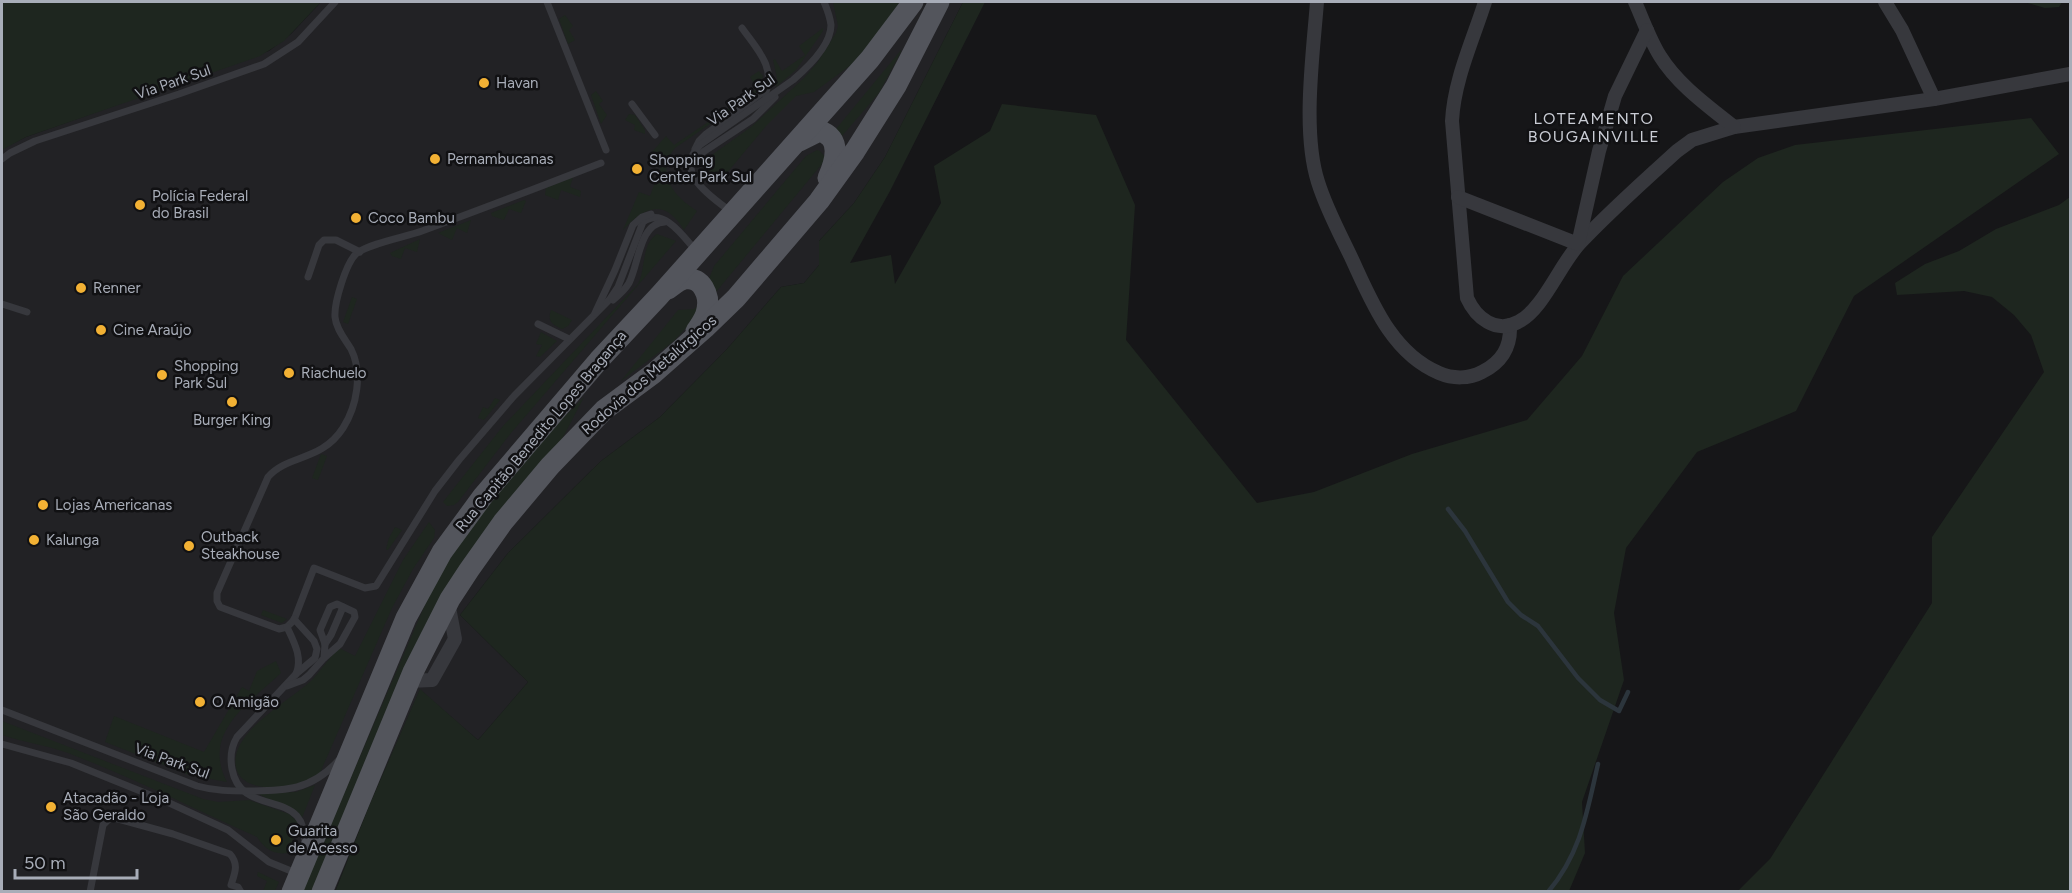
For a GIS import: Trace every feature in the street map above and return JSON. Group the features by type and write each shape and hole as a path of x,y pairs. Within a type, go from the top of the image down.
{"main road":[{"path":"796,143 870,59 913,2"},
{"name":"Rodovia dos Metalúrgicos","path":"322,891 409,681 448,602 503,522 550,465 604,410 688,345 736,298 819,201 887,101 939,2"},
{"path":"796,143 819,131 825,132 834,142 835,161 819,201"},
{"name":"Rua Capitão Benedito Lopes Bragança","path":"295,883 406,618 422,586 456,530 560,405 796,143"},
{"path":"659,296 684,279 696,280 705,291 708,307 688,345"}],"street":[{"path":"1317,2 1310,109 1312,159 1326,205 1382,321 1414,359 1446,376 1461,378 1476,376 1497,362 1509,344 1510,325"},
{"path":"1485,2 1457,85 1452,106 1452,136 1467,298 1472,308 1488,322 1498,326 1510,325 1527,317 1578,244 1677,151 1692,140 1734,127 1934,99 2070,74"},
{"path":"1635,2 1661,58 1670,70 1734,127"},
{"path":"1885,2 1902,30 1934,99"},
{"path":"1578,244 1599,151 1615,96 1647,30"},
{"path":"1458,197 1578,244"}],"lane":[{"name":"Via Park Sul","path":"2,159 35,141 269,62 298,42 335,2"},
{"path":"546,2 606,150"},
{"name":"Via Park Sul","path":"692,157 700,145 786,86 804,69 828,38 830,21 824,2"},
{"path":"742,28 767,65 770,77 766,90 752,110"},
{"path":"692,157 753,119 786,86"},
{"path":"732,213 699,186 693,174 692,157 702,137 766,90"},
{"path":"632,104 655,135"},
{"path":"601,163 360,252 353,258 335,313 337,327 353,354 357,369 354,400 347,420 336,438 323,449 279,468 268,477 218,592 218,604 275,629 287,627 294,619 314,568 365,588 376,586 435,491 459,460 513,396 599,311 618,287 641,226 650,218 664,220"},
{"path":"592,318 633,225 640,218 649,214 664,220 698,253"},
{"path":"308,277 319,245 324,240 336,240 360,252"},
{"path":"2,304 27,312"},
{"path":"538,324 569,339"},
{"path":"284,686 307,678 340,644 355,619 354,612 334,604 328,610 320,630 325,644 324,658"},
{"path":"325,644 343,607"},
{"path":"294,619 310,634 317,650 312,661 284,686 233,742 231,767 236,781 243,791 289,790 310,783 337,763 354,740"},
{"path":"287,627 298,652 299,664 296,674"},
{"name":"Via Park Sul","path":"2,710 197,786 216,790 243,791 296,815 301,822 307,853"},
{"path":"2,744 71,763 224,828 295,883"},
{"path":"90,891 103,825 111,817 173,834 230,854 236,866 231,885 238,887 241,891"}],"shaded area":[{"path":"2,2 321,2 284,41 260,56 26,137 2,150"},
{"path":"321,2 963,2 885,157 854,203 819,241 819,265 804,283 781,287 727,349 660,417 601,461 508,553 460,615 528,682 478,740 420,690 335,891 2,892 2,149 26,137 269,51 291,34"},
{"path":"833,2 900,2 871,43 851,65 814,92 796,96 766,126 721,180 712,176 707,167 709,157 751,127 817,63 838,26"},
{"path":"963,2 985,2 890,191 850,263 891,255 895,284 941,203 934,166 990,131 1002,104 1096,115 1135,205 1126,340 1257,503 1314,492 1412,454 1527,420 1582,356 1623,276 1723,182 1758,158 1795,145 2031,118 2059,154 1854,296 1796,411 1697,452 1626,548 1614,613 1624,680 1582,802 1585,853 1569,891 335,892 369,806 420,689 478,740 528,682 460,615 508,553 601,461 660,417 727,349 781,287 804,283 819,265 819,241 854,203 885,157"},
{"path":"2024,2 2062,2 2059,7 2045,8"},
{"path":"565,15 573,26 569,30 575,40 568,44 559,19"},
{"path":"823,28 796,70 776,87 777,78 773,60 775,59 782,71 805,55 799,46"},
{"path":"901,50 879,93 842,136 836,129"},
{"path":"759,71 763,76 760,90 675,148 669,158 666,167 670,184 681,199 697,211 684,230 670,213 655,209 639,215 623,230 639,192 650,196 664,158 652,152 666,136 674,145 757,89 750,77"},
{"path":"596,91 603,101 599,104 607,115 601,124 591,95"},
{"path":"629,114 635,115 645,130 645,134 634,130 635,125 625,120"},
{"path":"817,150 825,157 822,164 716,292 709,279 714,266 806,156"},
{"path":"573,177 570,187 581,191 580,197 561,190 558,200 545,195 546,188"},
{"path":"2070,197 2070,891 1738,891 1770,859 1932,603 1932,537 2044,372 2031,335 2014,315 1992,297 1964,291 1897,295 1895,283 1925,264 1959,251 1996,229 2059,205"},
{"path":"526,201 521,213 509,209 504,220 492,216 491,213"},
{"path":"471,220 467,233 457,228 452,240 438,233"},
{"path":"657,234 676,241 511,433 458,502 447,506 443,502 503,426 638,284 648,244"},
{"path":"420,239 417,252 405,248 401,259 390,253"},
{"path":"352,297 357,299 348,324 343,322"},
{"path":"697,306 696,317 674,341 621,381 678,310 694,309"},
{"path":"551,310 572,320 568,326 562,329 554,324 550,320"},
{"path":"541,332 557,341 540,357 536,356 542,345 536,344"},
{"path":"584,397 560,443 496,521 315,891 302,892 436,579 472,526 544,437"},
{"path":"495,398 500,400 484,420 478,418 483,407 488,409"},
{"path":"321,454 327,456 318,480 312,478"},
{"path":"429,522 435,530 434,538 413,569 392,608 320,773 298,783 274,788 246,781 237,771 236,758 240,745 249,732 312,680 339,648 355,656 403,560"},
{"path":"395,527 402,530 388,550 386,549 389,538"},
{"path":"263,610 287,619 282,623 261,615"},
{"path":"276,661 281,673 243,708 232,720 224,734 220,749 221,764 227,782 189,775 105,742 114,716 204,752 242,687 249,691 257,671"},
{"path":"2,721 203,799 218,802 249,800 289,814 298,825 288,853 270,850 257,837 92,762 60,750 2,735"},
{"path":"315,785 302,818 257,793 296,792"},
{"path":"258,872 279,882 275,891 263,891 267,881 257,876"}],"waterway":[{"path":"1448,509 1465,531 1508,602 1521,615 1538,626 1578,678 1600,700 1619,711 1628,692"},
{"path":"1548,892 1575,847 1586,815 1598,764"}],"place":[{"name":"Havan","path":"484,83"},
{"name":"Pernambucanas","path":"435,159"},
{"name":"Shopping Center Park Sul","path":"637,169"},
{"name":"Polícia Federal do Brasil","path":"140,205"},
{"name":"Coco Bambu","path":"356,218"},
{"name":"Renner","path":"81,288"},
{"name":"Cine Araújo","path":"101,330"},
{"name":"Riachuelo","path":"289,373"},
{"name":"Shopping Park Sul","path":"162,375"},
{"name":"Burger King","path":"232,402"},
{"name":"Lojas Americanas","path":"43,505"},
{"name":"Kalunga","path":"34,540"},
{"name":"Outback Steakhouse","path":"189,546"},
{"name":"O Amigão","path":"200,702"},
{"name":"Atacadão - Loja São Geraldo","path":"51,807"},
{"name":"Guarita de Acesso","path":"276,840"}],"district":[{"name":"LOTEAMENTO BOUGAINVILLE","path":"1594,127"}]}
